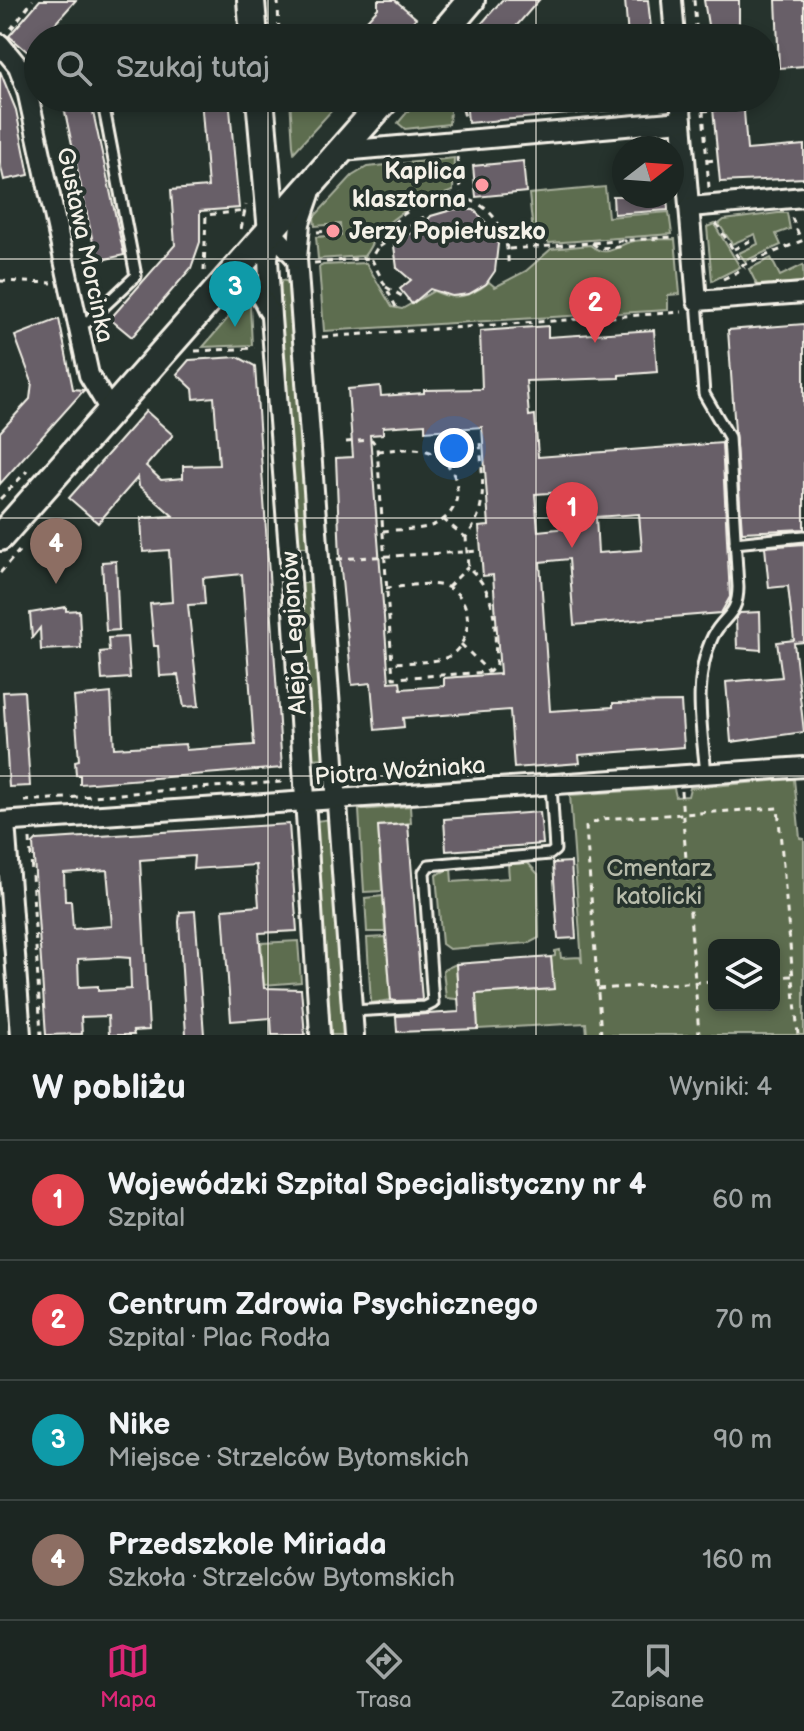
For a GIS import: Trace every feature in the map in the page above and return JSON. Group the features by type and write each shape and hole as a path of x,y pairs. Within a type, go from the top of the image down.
{"main road":[{"path":"251,0 253,24"},
{"path":"451,24 471,0"},
{"name":"Aleja Legionów","path":"261,112 272,232"},
{"path":"0,537 111,412 216,277 272,232 375,112"},
{"path":"267,174 280,189 289,193 300,191 318,180"}],"street":[{"path":"672,0 674,24"},
{"name":"Gustawa Morcinka","path":"3,39 24,82"},
{"name":"Gustawa Morcinka","path":"32,112 89,375 111,412"},
{"path":"681,112 697,306 804,293"},
{"path":"342,151 461,134 682,121"},
{"name":"Aleja Legionów","path":"318,180 304,206 306,261 320,561 354,1035"},
{"path":"690,207 804,197"},
{"path":"272,232 306,261"},
{"name":"Aleja Legionów","path":"272,232 268,258 271,317 320,1035"},
{"path":"216,277 237,279 255,288 271,317"},
{"path":"290,563 320,561"},
{"name":"Piotra Woźniaka","path":"2,822 804,767"},
{"path":"2,822 21,1035"}],"lane":[{"path":"18,66 24,64"},
{"path":"78,324 87,322 136,276 105,112"},
{"path":"697,306 704,394 729,437 738,604 713,635 700,679 706,774"},
{"path":"735,543 804,536"},
{"path":"352,1011 425,1007 433,1003 424,872 429,865 550,854 555,850 551,785"}],"path":[{"path":"3,39 33,0"},
{"path":"278,0 279,24"},
{"path":"694,0 696,24"},
{"path":"460,112 461,197"},
{"path":"703,112 710,197"},
{"path":"707,161 716,160"},
{"path":"371,258 396,221 423,205 461,197 480,203 497,220 509,249 508,268"},
{"path":"376,250 424,217 423,205"},
{"path":"721,280 803,240 789,210"},
{"path":"216,277 206,215 246,211"},
{"path":"712,217 750,278"},
{"path":"311,224 312,233 329,231"},
{"path":"509,249 678,237"},
{"path":"733,250 752,240"},
{"path":"306,261 371,258"},
{"path":"371,258 396,307"},
{"path":"0,281 58,283"},
{"path":"385,286 409,300"},
{"path":"321,350 320,337 697,306"},
{"path":"195,351 256,348 255,335"},
{"path":"346,442 372,440 378,451 393,678 489,672 496,666 493,606 487,585 468,567 466,537 476,525 483,508 480,442"},
{"path":"378,451 430,451 451,467 456,479 456,500 443,519 428,527 383,531"},
{"path":"0,499 28,469"},
{"path":"443,519 466,537"},
{"path":"340,559 481,551"},
{"path":"448,587 468,567"},
{"path":"386,588 448,587 458,594 468,615 461,644 442,659 392,663"},
{"path":"461,644 489,672"},
{"path":"16,802 281,782 288,776 287,768"},
{"path":"680,776 699,1035"},
{"path":"601,1035 586,827 601,819 778,808 781,812 798,1035"},
{"path":"33,835 29,840 41,1035"},
{"path":"780,977 793,976"},
{"path":"598,989 708,982"}],"green space":[{"path":"291,112 330,112 294,152"},
{"path":"407,112 450,112 449,124 405,129 398,123"},
{"path":"454,158 453,191 422,202 394,218 378,234 364,256 318,259 316,237 341,235 340,224 315,226 314,217 352,176 367,167"},
{"path":"605,187 608,217 669,212 672,234 549,243 533,233 529,194"},
{"path":"787,213 790,229 776,234 781,245 745,261 739,253 758,244 755,234 732,244 719,224 724,220"},
{"path":"714,224 740,267 712,281 707,227"},
{"path":"675,239 680,294 668,295 668,310 324,331 319,267 323,265 366,263 392,307 402,309 434,291 456,297 476,291 489,282 495,287 526,271 551,249 590,245 607,251 635,241"},
{"path":"771,258 780,276 803,265 804,282 757,285 749,269"},
{"path":"282,280 292,283 312,547 296,547 278,289"},
{"path":"241,303 250,305 252,345 203,347"},
{"path":"298,583 314,583 327,758 311,759"},
{"name":"Cmentarz katolicki","path":"794,779 800,838 804,839 804,1035 587,1035 586,1023 478,1029 476,1001 446,998 443,970 456,964 458,995 553,989 551,957 555,956 555,951 560,950 561,958 580,957 582,963 570,795 674,788 676,797 688,796 690,788"},
{"path":"410,806 411,823 378,826 382,891 364,892 359,810"},
{"path":"331,819 347,1035 331,1035 315,821"},
{"path":"528,863 538,874 539,938 529,943 449,949 442,944 436,875 451,868 452,882 509,878 508,864"},
{"path":"383,896 385,932 367,932 365,898"},
{"path":"386,937 391,1000 371,1003 367,938"},
{"path":"298,941 301,982 264,985 261,943"}],"building":[{"path":"40,0 76,0 55,24 24,24 24,49 9,36"},
{"path":"378,0 395,0 416,18 411,24 364,24 378,8"},
{"path":"502,0 539,0 518,24 481,24"},
{"path":"625,0 648,0 651,24 627,24"},
{"path":"704,0 739,0 739,24 708,24"},
{"path":"776,0 804,0 804,66 780,68 780,24 777,24"},
{"path":"0,71 16,110 29,175 4,180 0,163"},
{"path":"65,112 93,112 124,255 97,261"},
{"path":"202,112 230,112 239,208 200,211 200,242 191,268 132,337 110,319 175,245 171,190 208,187"},
{"path":"467,112 590,112 468,123"},
{"path":"713,112 744,112 747,150 804,145 804,178 720,182"},
{"path":"523,161 526,192 476,197 473,166"},
{"path":"614,208 668,208 668,210 614,214"},
{"path":"455,209 474,210 489,226 498,244 495,271 486,284 469,294 452,296 430,289 412,304 400,289 411,280 397,268 394,246 401,237 418,231 431,216"},
{"path":"59,319 73,389 84,390 0,484 0,432 30,399 32,382 15,336"},
{"path":"804,324 804,529 742,532 728,330"},
{"path":"548,326 548,337 654,330 657,372 619,375 619,378 526,381 529,416 535,415 538,457 722,443 730,597 721,613 574,625 569,559 540,562 550,711 613,707 613,703 681,702 684,747 579,755 580,763 514,768 510,710 403,718 404,727 375,730 371,683 352,685 340,559 336,458 353,457 348,389 380,386 381,396 424,393 424,390 482,389 480,331","holes":["425,424 425,431 482,427 489,526 479,527 483,576 493,575 500,674 444,678 444,686 401,689 400,681 389,682 370,435 383,434 383,427","564,492 567,528 538,531 535,494","639,514 642,550 598,553 596,517"]},
{"path":"238,357 255,366 282,768 80,784 75,761 79,760 74,697 111,693 114,748 185,744 186,750 254,745 242,574 203,578 205,604 188,605 199,706 184,707 178,675 160,676 158,646 154,646 150,604 172,602 169,550 143,552 141,518 173,516 139,486 138,477 98,523 69,498 146,411 173,435 146,466 161,480 183,478 183,466 219,465 214,397 194,399 193,389 177,374 189,360"},
{"path":"804,544 804,642 794,643 804,732 731,742 726,682 782,677 777,642 794,640 788,586 769,588 765,547"},
{"path":"116,561 119,630 106,631 102,562"},
{"path":"66,607 66,611 79,610 81,648 41,650 40,628 32,638 30,613"},
{"path":"760,612 761,650 737,648 736,618 740,613"},
{"path":"127,637 130,678 102,680 100,652 109,651 108,638"},
{"path":"24,691 30,786 9,787 3,692"},
{"path":"540,812 543,844 446,851 444,819"},
{"path":"289,824 297,931 259,933 264,988 301,989 305,1035 272,1035 271,1018 231,1021 223,909 259,906 256,865 193,869 194,856 140,860 149,1030 133,1031 134,1035 109,1035 108,1016 81,1017 82,1034 46,1035 33,844 37,840","holes":["107,870 112,926 73,929 71,901 65,901 64,873","130,958 131,989 98,991 98,986 79,987 78,959"]},
{"path":"408,824 422,1000 395,1001 391,1000 378,826"},
{"path":"571,862 576,938 558,939 553,863"},
{"path":"195,911 204,1035 186,1035 179,922 180,912"},
{"path":"551,957 554,989 476,994 478,1029 397,1032 396,1016 459,1012 456,964"}],"place":[{"name":"Kaplica klasztorna","path":"482,185"},
{"name":"Jerzy Popiełuszko","path":"333,231"},
{"name":"Nike","path":"235,327"},
{"name":"Centrum Zdrowia Psychicznego","path":"595,343"},
{"name":"Wojewódzki Szpital Specjalistyczny nr 4","path":"572,548"},
{"name":"Przedszkole Miriada","path":"56,584"}]}
